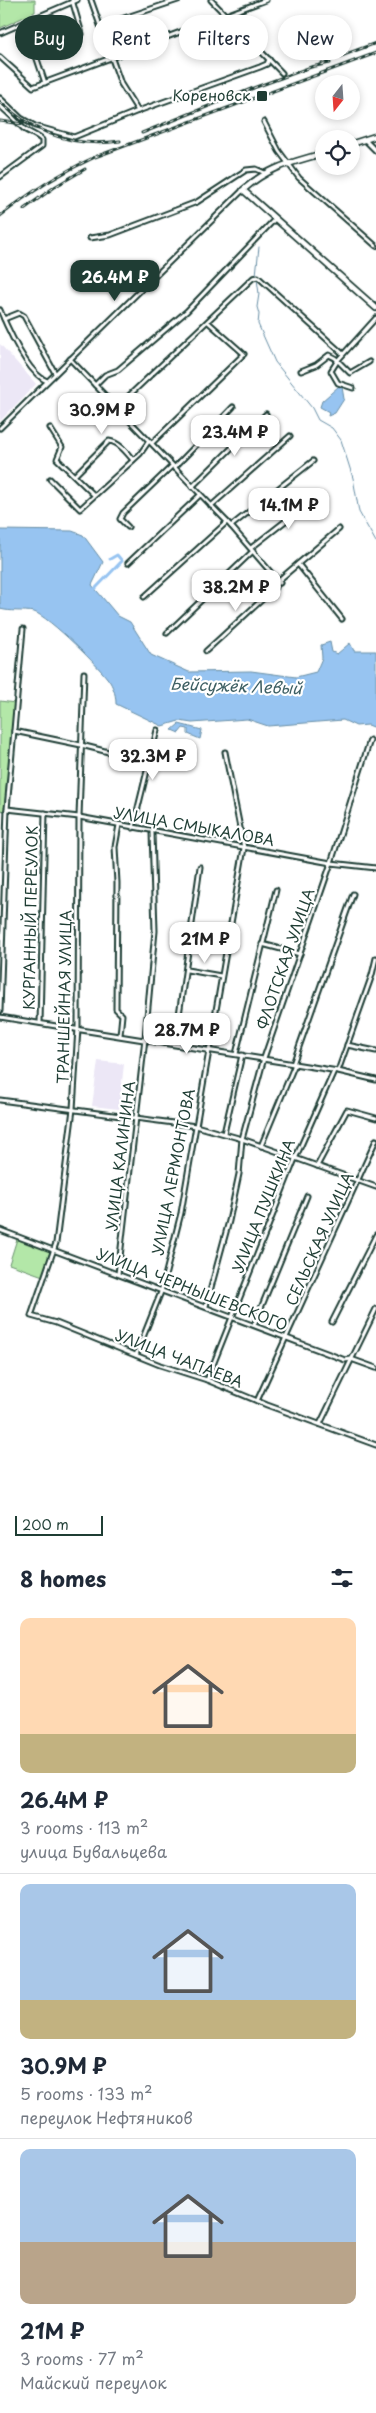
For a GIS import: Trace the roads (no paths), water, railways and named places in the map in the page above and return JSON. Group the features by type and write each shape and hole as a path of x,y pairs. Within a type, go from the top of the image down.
{"main road":[{"path":"360,141 376,136"},
{"path":"315,156 265,173 244,190 274,220 376,308"}],"street":[{"path":"91,0 96,15"},
{"path":"133,15 178,0"},
{"path":"211,0 226,15 266,0"},
{"path":"0,32 74,1 82,34 35,53 45,83"},
{"path":"0,57 33,87 106,60"},
{"path":"112,60 121,84 138,111"},
{"path":"0,98 21,118 35,126 67,137 80,136 138,111 260,68 267,64 269,60 282,73"},
{"path":"0,106 22,124 24,129 37,135 42,140 42,146 0,177"},
{"path":"264,122 288,164 299,178 376,246"},
{"path":"364,139 376,151"},
{"path":"90,238 110,235 204,198 246,170 256,169 265,173"},
{"path":"0,428 244,190"},
{"path":"95,385 104,375 118,370 187,311 274,220"},
{"path":"117,407 253,278 258,277 343,354"},
{"path":"0,310 9,332 40,378 47,381"},
{"path":"4,319 19,313 24,316 55,373"},
{"path":"353,388 341,385 332,376 331,371 343,354 376,318"},
{"path":"50,479 80,509 244,354 208,322"},
{"path":"301,371 316,365 329,355 338,360 350,372 369,362"},
{"path":"70,359 231,526 280,582"},
{"path":"128,527 120,519 123,512 173,467 233,407"},
{"path":"192,487 266,414"},
{"path":"50,428 62,447 57,459 94,495"},
{"path":"211,506 290,436"},
{"path":"75,475 109,441 120,446 134,460"},
{"path":"231,526 313,461"},
{"path":"128,563 200,495"},
{"path":"167,633 252,549 316,497"},
{"path":"144,597 227,522"},
{"path":"206,651 339,528"},
{"path":"298,564 342,619"},
{"path":"0,1010 7,809 22,629"},
{"name":"ТРАНШЕЙНАЯ УЛИЦА","path":"31,1316 54,1250 73,1110 78,1028 79,817 84,673"},
{"path":"133,828 157,730"},
{"path":"14,731 148,762"},
{"name":"ФЛОТСКАЯ УЛИЦА","path":"206,1306 229,1221 239,1174 242,1138 264,1058 331,863 370,740"},
{"name":"УЛИЦА ЛЕРМОНТОВА","path":"136,1355 161,1292 180,1213 244,848 225,752"},
{"name":"УЛИЦА СМЫКАЛОВА","path":"7,809 79,817 152,832 331,863 376,868"},
{"name":"КУРГАННЫЙ ПЕРЕУЛОК","path":"40,1023 45,813"},
{"path":"119,825 115,847 117,874 116,1009 122,1015 120,1035"},
{"name":"УЛИЦА КАЛИНИНА","path":"118,1274 137,1118 155,931 152,832"},
{"path":"178,1044 181,1026 179,1015 187,970 200,867"},
{"path":"236,1054 276,890"},
{"path":"260,1146 294,1064 353,894"},
{"path":"262,944 300,954"},
{"name":"УЛИЦА ПУШКИНА","path":"206,1380 296,1159 347,1044 375,973 376,958"},
{"path":"187,970 221,976"},
{"path":"0,1017 264,1058 376,1080"},
{"path":"347,1044 376,1051"},
{"path":"224,1133 242,1055"},
{"path":"0,1100 196,1126 242,1138 376,1187"},
{"path":"317,1166 347,1110 376,1118"},
{"name":"СЕЛЬСКАЯ УЛИЦА","path":"257,1402 376,1140"},
{"path":"254,1325 307,1196"},
{"name":"УЛИЦА ЧЕРНЫШЕВСКОГО","path":"0,1230 161,1292 206,1306 345,1360 351,1359 376,1368"},
{"path":"332,1322 376,1235"},
{"path":"320,1424 376,1309"},
{"name":"УЛИЦА ЧАПАЕВА","path":"31,1316 56,1323 206,1380 257,1402 376,1445"}],"water":[{"path":"339,386 342,387 344,399 335,413 328,416 329,412 320,407 322,401"},
{"name":"Бейсужёк Левый","path":"0,530 72,531 83,535 103,562 92,585 118,616 130,622 151,655 189,672 251,671 296,677 316,672 322,658 321,645 330,642 332,652 337,654 350,643 354,651 376,651 376,728 368,725 356,726 343,720 268,726 247,719 192,723 179,721 162,726 116,704 114,690 105,675 51,623 34,612 0,609"},
{"path":"179,724 202,730 200,739 188,734 188,729 183,728 179,733 172,730"}],"waterway":[{"path":"256,275 259,247"},
{"path":"257,279 259,294 257,307 259,314 258,324 275,362 312,408 318,420 332,428 341,440 353,478 359,512 376,542"},
{"path":"95,589 122,561 117,555 110,559"}],"railway":[{"path":"322,63 376,43"},
{"path":"0,216 46,183 95,157 376,53"},
{"path":"142,133 256,87 311,67 330,63"},
{"path":"0,102 27,122 56,136 87,142 120,141"},
{"path":"0,121 23,124"},
{"path":"24,209 56,186 85,169"}],"place":[{"name":"Кореновск","path":"262,96"}]}
